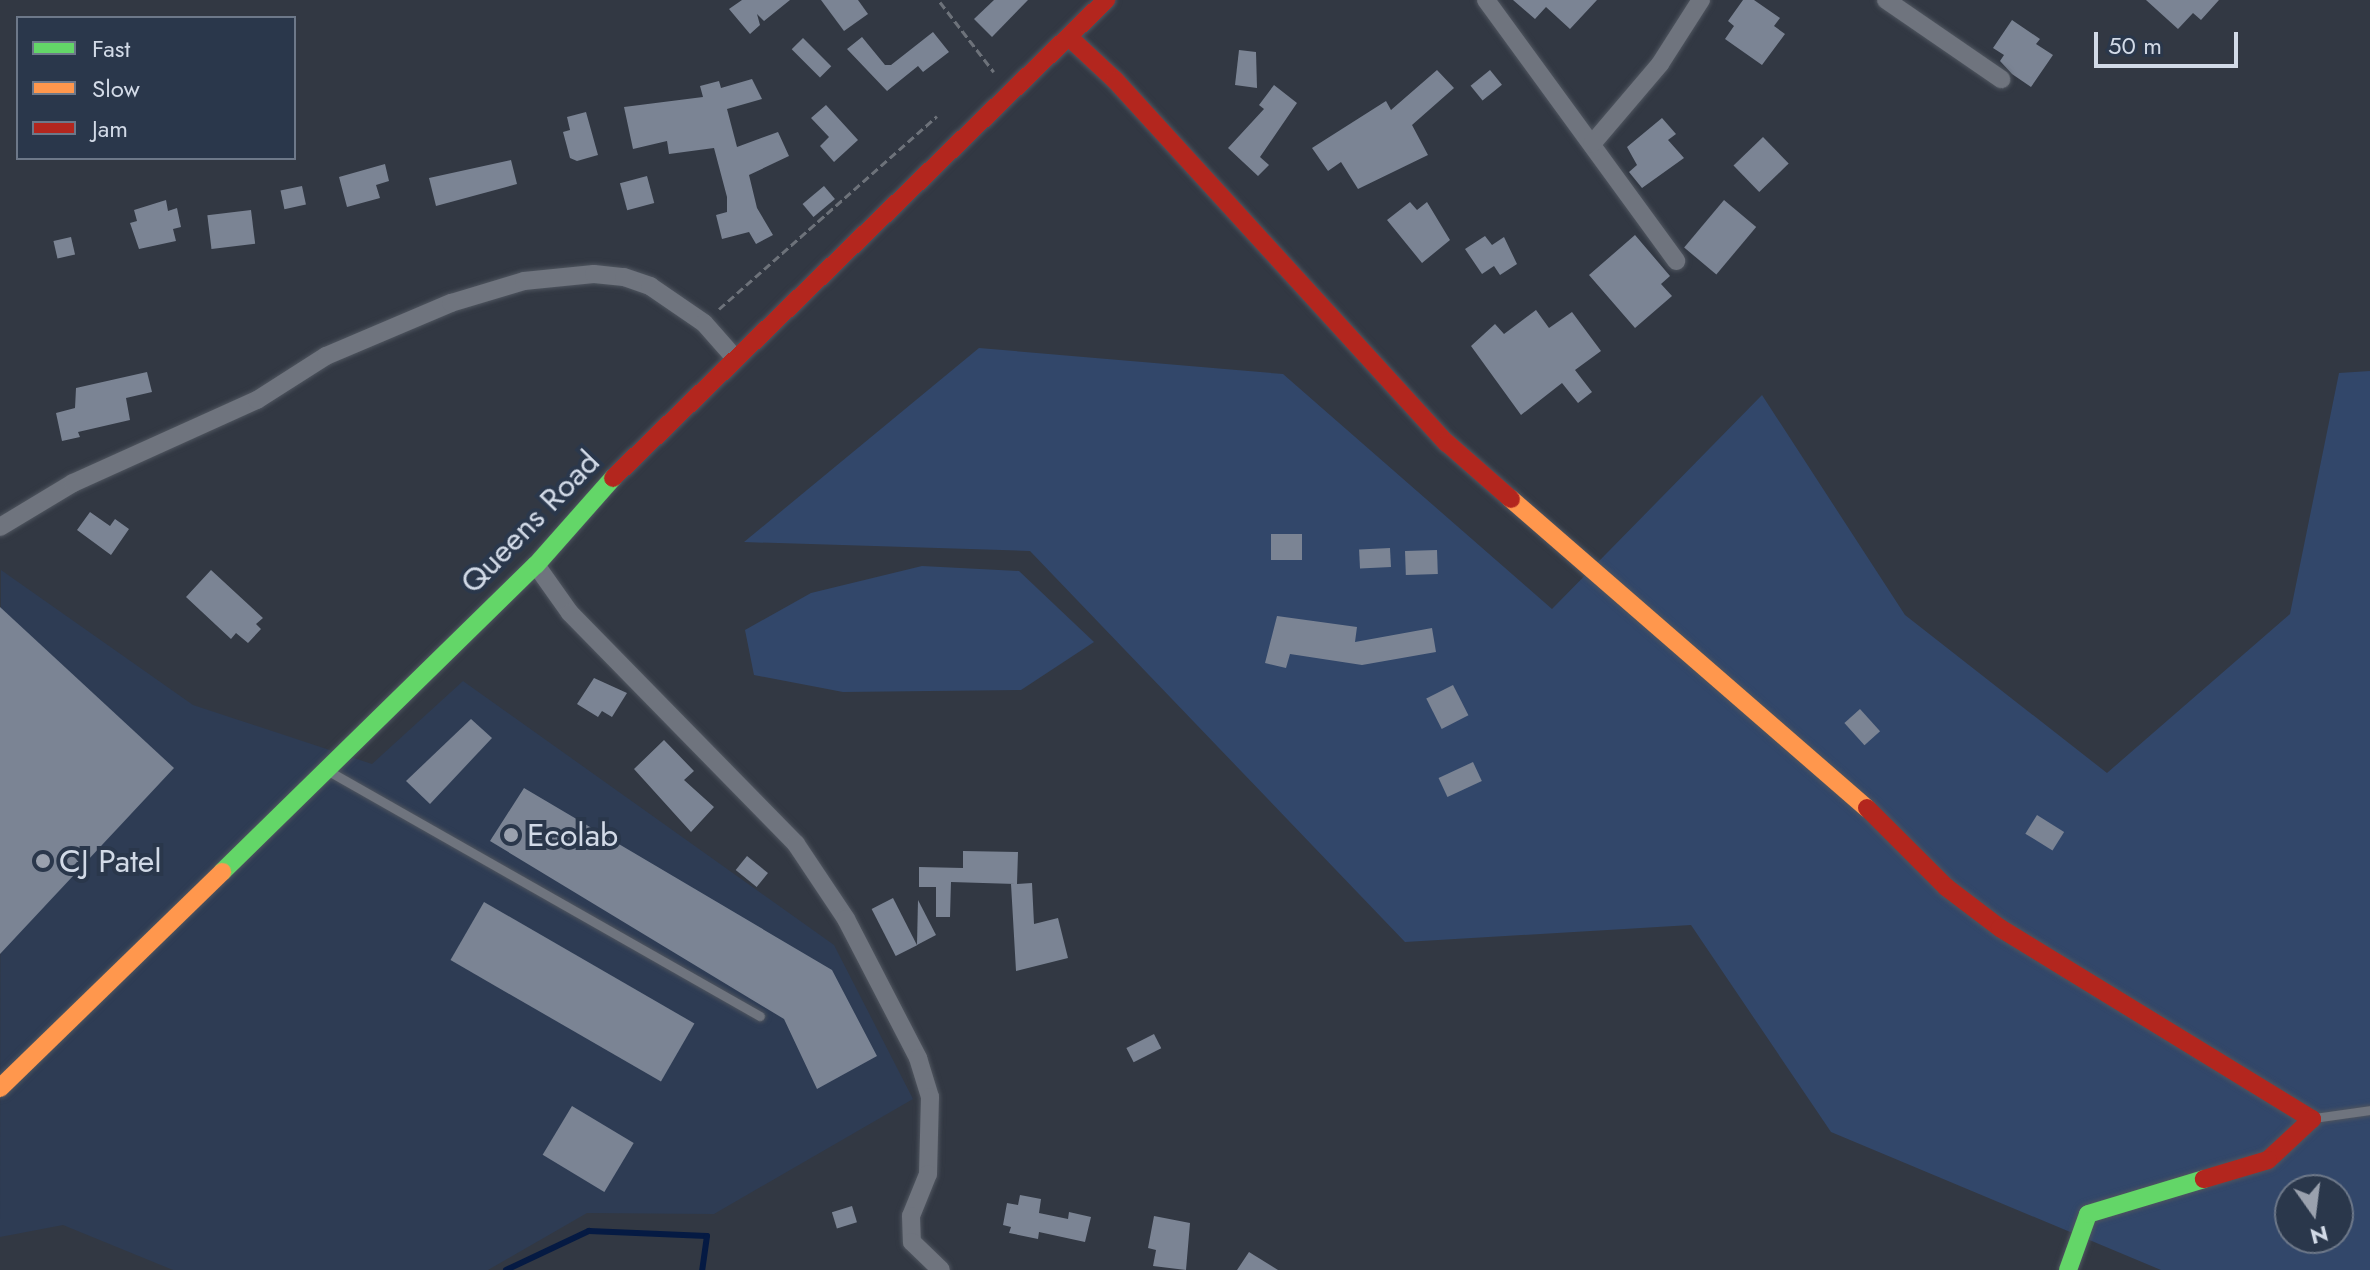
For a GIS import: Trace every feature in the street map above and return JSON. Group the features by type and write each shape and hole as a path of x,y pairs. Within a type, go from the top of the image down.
{"main road":[{"name":"Queens Road","path":"0,1088 536,565 592,499 734,357 1013,95 1106,0"},
{"path":"1071,39 1447,443 1876,816 1946,887 2000,928 2312,1119 2268,1160 2088,1214 2068,1270"}],"street":[{"path":"1486,0 1676,261"},
{"path":"1592,144 1660,64 1701,0"},
{"path":"1886,0 2001,79"},
{"path":"0,527 73,483 257,400 326,356 451,303 524,281 594,274 624,277 650,286 704,323 734,357"},
{"path":"536,565 570,613 796,844 846,919 918,1058 930,1097 928,1174 911,1216 912,1242 941,1270"}],"lane":[{"path":"325,769 760,1016"},
{"path":"2312,1119 2370,1110"}],"path":[{"path":"940,2 1013,95"},
{"path":"704,323 771,257 937,116"}],"shaded area":[{"path":"979,348 1283,374 1552,609 1762,395 1905,615 2107,773 2290,614 2339,373 2370,371 2370,1270 2161,1270 1831,1132 1691,925 1405,942 1030,551 744,542"},
{"path":"922,566 1019,571 1094,642 1021,690 843,692 754,675 745,630 811,593"},
{"path":"1,570 193,705 372,764 463,681 834,945 913,1099 714,1214 587,1213 488,1270 173,1270 63,1225 0,1237"}],"building":[{"path":"742,0 790,0 764,21 757,14 760,25 750,34 729,9"},
{"path":"821,0 858,0 868,14 844,31"},
{"path":"994,0 1028,0 992,37 974,19"},
{"path":"1513,0 1597,0 1570,29 1546,7 1535,19"},
{"path":"1743,0 1754,0 1780,18 1774,26 1785,34 1762,65 1725,39 1734,26 1728,21"},
{"path":"2146,0 2219,0 2201,20 2193,13 2178,29"},
{"path":"2012,20 2040,39 2036,44 2053,55 2031,87 2012,74 2000,61 2004,55 1993,48"},
{"path":"933,32 949,52 923,72 918,66 887,91 847,49 862,37 885,65 891,65"},
{"path":"803,38 831,66 820,78 792,49"},
{"path":"1239,50 1256,52 1257,88 1235,85"},
{"path":"1437,70 1454,88 1412,125 1428,155 1358,189 1341,162 1328,171 1312,148 1386,101 1391,110"},
{"path":"1490,70 1502,85 1483,100 1471,86"},
{"path":"752,79 762,99 727,109 737,147 778,132 789,156 749,175 757,208 773,235 756,244 749,232 722,239 716,215 727,212 727,197 714,148 669,154 667,141 633,149 624,107 703,97 700,86 719,81 721,88"},
{"path":"1274,85 1297,103 1260,157 1269,165 1258,176 1228,148 1264,109 1259,105"},
{"path":"826,105 858,140 834,162 820,146 829,137 811,118"},
{"path":"586,112 598,155 577,161 570,158 563,132 570,130 567,117"},
{"path":"1662,118 1676,134 1668,140 1684,158 1642,188 1629,172 1637,165 1627,147"},
{"path":"1763,137 1789,164 1759,192 1734,165"},
{"path":"511,160 517,184 436,206 429,178"},
{"path":"385,164 389,181 376,185 380,198 347,207 339,177"},
{"path":"647,176 654,203 627,210 620,183"},
{"path":"302,186 306,205 284,209 280,191"},
{"path":"824,186 835,199 813,217 803,204"},
{"path":"166,200 168,211 177,208 181,227 173,229 176,241 139,249 130,223 137,221 134,210"},
{"path":"1724,200 1756,227 1716,274 1684,247"},
{"path":"1410,202 1417,210 1427,202 1450,240 1422,263 1387,220"},
{"path":"251,210 255,244 211,249 207,215"},
{"path":"1635,235 1670,276 1661,284 1672,296 1635,328 1589,275"},
{"path":"1485,236 1492,245 1504,237 1517,264 1500,275 1494,266 1482,274 1465,249"},
{"path":"71,237 75,255 58,259 53,241"},
{"path":"1536,310 1549,328 1572,312 1601,351 1575,370 1592,392 1578,403 1562,383 1521,415 1471,346 1495,324 1504,334"},
{"path":"147,372 152,392 126,398 130,420 78,432 80,437 62,441 56,413 75,408 76,388"},
{"path":"90,512 110,526 115,519 129,529 111,555 77,530"},
{"path":"1271,534 1302,534 1302,560 1271,560"},
{"path":"1390,548 1391,567 1360,569 1359,550"},
{"path":"1437,550 1438,574 1406,575 1405,551"},
{"path":"211,570 263,618 256,624 261,629 248,643 236,633 231,639 186,597"},
{"name":"CJ Patel","path":"0,607 174,768 0,954"},
{"path":"1277,616 1357,627 1355,642 1432,628 1436,652 1362,665 1290,654 1286,668 1265,663"},
{"path":"594,678 627,693 612,717 602,711 598,717 577,704"},
{"path":"1453,685 1468,715 1442,729 1426,699"},
{"path":"1860,709 1880,731 1864,745 1844,723"},
{"path":"471,719 492,738 430,804 406,781"},
{"path":"664,740 694,771 684,780 714,807 691,832 634,769"},
{"path":"1473,762 1482,781 1447,797 1439,778"},
{"path":"524,788 832,970 877,1056 817,1089 784,1019 490,841"},
{"path":"2037,815 2064,832 2052,851 2025,834"},
{"path":"963,851 1018,852 1017,884 1032,883 1034,924 1058,918 1068,958 1016,971 1011,884 1015,884 951,882 950,917 936,917 936,887 919,887 919,867 963,868"},
{"path":"747,856 768,873 757,887 736,870"},
{"path":"893,898 917,945 896,956 872,909"},
{"path":"918,900 936,935 917,945"},
{"path":"484,902 694,1023 661,1082 450,960"},
{"path":"1154,1034 1161,1048 1134,1062 1126,1048"},
{"path":"572,1106 634,1143 604,1192 543,1155"},
{"path":"1020,1195 1041,1199 1039,1213 1068,1219 1069,1212 1091,1217 1085,1242 1039,1232 1038,1239 1009,1233 1011,1227 1003,1225 1007,1203 1018,1205"},
{"path":"852,1206 857,1222 837,1228 832,1212"},
{"path":"1154,1216 1190,1223 1186,1270 1153,1266 1156,1250 1148,1248"},
{"path":"1249,1252 1278,1270 1237,1270"}],"waterway":[{"path":"506,1270 589,1231 707,1236 702,1270"}],"traffic: fast":[{"path":"222,872 536,565 613,478"},
{"path":"2068,1270 2088,1214 2204,1179"}],"traffic: slow":[{"path":"1511,499 1867,808"},
{"path":"0,1088 222,872"}],"traffic: jam":[{"path":"613,478 1106,0"},
{"path":"1071,39 1115,80 1447,443 1511,499"},
{"path":"1867,808 1946,887 2000,928 2312,1119 2268,1160 2204,1179"}],"place":[{"name":"Ecolab","path":"511,835"},
{"name":"CJ Patel","path":"43,861"}]}
